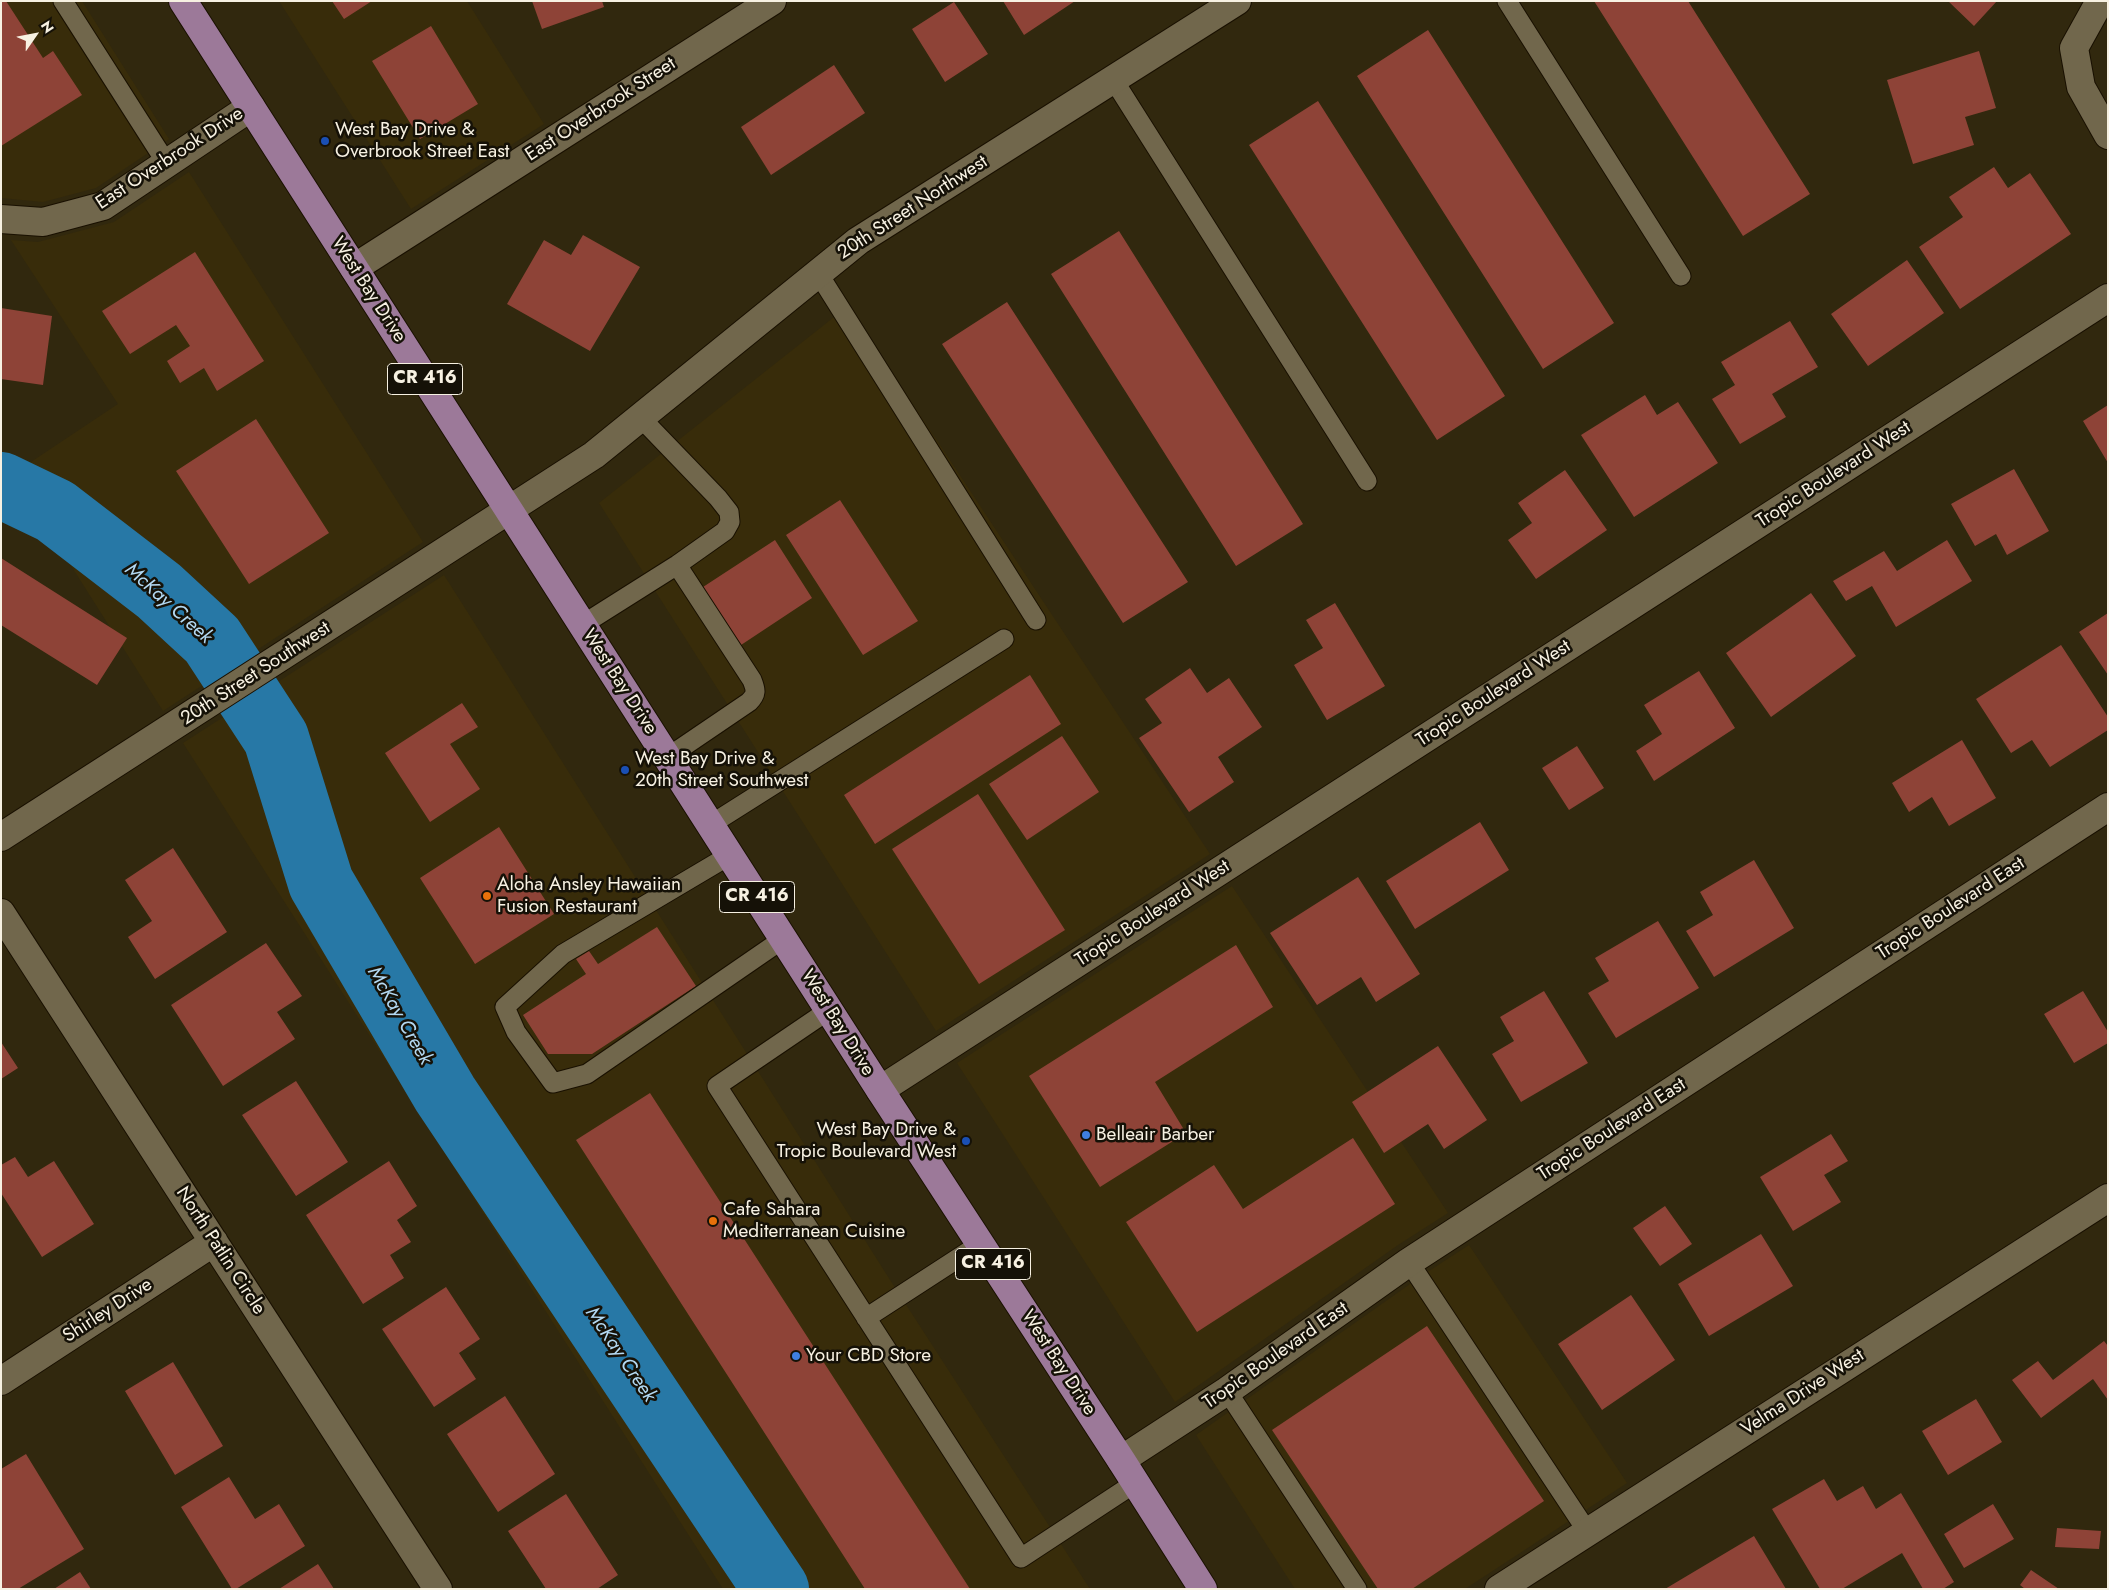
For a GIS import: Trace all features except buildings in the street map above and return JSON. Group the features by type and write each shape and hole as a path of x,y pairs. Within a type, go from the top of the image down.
{"main road":[{"name":"West Bay Drive","path":"183,1 783,939 1203,1589"}],"street":[{"name":"East Overbrook Street","path":"354,268 739,10 772,1"},
{"name":"20th Street Northwest","path":"509,510 594,455 858,241 1237,1"},
{"path":"2108,1 2099,3 2074,48 2081,87 2108,135"},
{"name":"East Overbrook Drive","path":"1,219 42,222 103,206 251,107"},
{"name":"Tropic Boulevard West","path":"880,1090 2108,298"},
{"name":"20th Street Southwest","path":"1,837 183,722 509,510"},
{"name":"Tropic Boulevard East","path":"1128,1472 1227,1391 1409,1262 2108,807"},
{"name":"North Patlin Circle","path":"1,913 438,1589"},
{"name":"Velma Drive West","path":"1500,1589 2108,1198"},
{"name":"Shirley Drive","path":"1,1381 214,1242"}],"lane":[{"path":"63,1 167,164"},
{"path":"1507,1 1681,276"},
{"path":"1113,79 1367,481"},
{"path":"818,273 1036,620"},
{"path":"582,625 677,565 725,531 730,522 729,512 640,417"},
{"path":"668,757 749,702 755,696 756,689 677,565"},
{"path":"710,825 1004,639"},
{"path":"730,855 563,954 505,1007 516,1032 554,1083 587,1074 783,939"},
{"path":"829,1010 718,1086 1021,1558 1128,1472"},
{"path":"866,1318 980,1244"},
{"path":"1409,1262 1588,1531"},
{"path":"1227,1391 1357,1589"}],"shaded area":[{"path":"1,1 82,1 169,139 96,188 43,202 1,198"},
{"path":"279,1 467,1 544,124 411,209"},
{"path":"189,172 423,542 163,711 13,474 118,404 11,240 38,242 114,222"},
{"path":"848,306 1210,854 936,1031 599,503"},
{"path":"444,575 892,1283 1090,1589 723,1589 183,743"},
{"path":"1232,886 1448,1213 1398,1245 1175,1402 957,1063"},
{"path":"1469,1245 1627,1483 1465,1589 1295,1589 1196,1435 1420,1277"}],"waterway":[{"name":"McKay Creek","path":"1,485 55,511 159,591 212,640 276,738 321,883 445,1094 776,1589"}],"place":[{"name":"West Bay Drive & Overbrook Street East","path":"325,141"},
{"name":"West Bay Drive & 20th Street Southwest","path":"625,770"},
{"name":"Aloha Ansley Hawaiian Fusion Restaurant","path":"487,896"},
{"name":"Belleair Barber","path":"1086,1135"},
{"name":"West Bay Drive & Tropic Boulevard West","path":"966,1141"},
{"name":"Cafe Sahara Mediterranean Cuisine","path":"713,1221"},
{"name":"Your CBD Store","path":"796,1356"}]}
